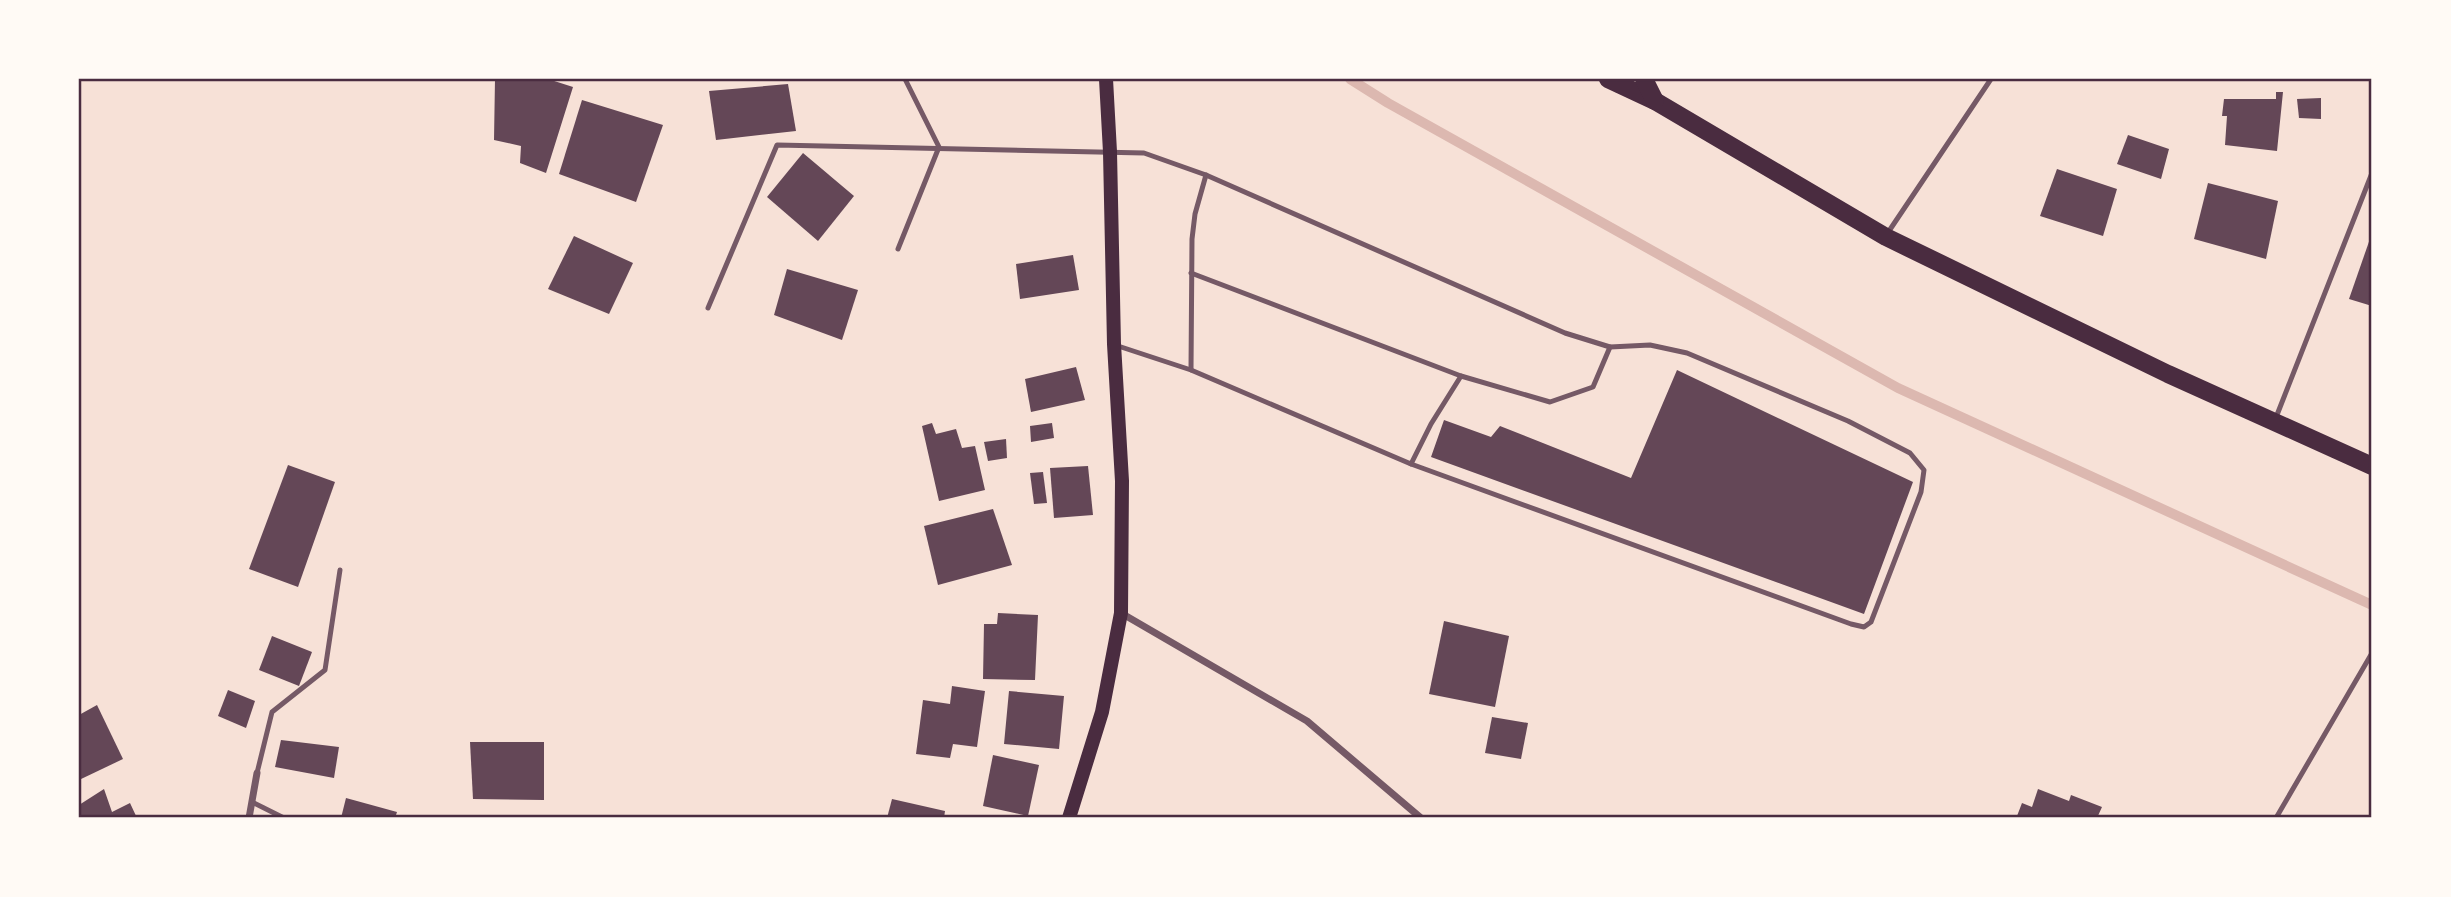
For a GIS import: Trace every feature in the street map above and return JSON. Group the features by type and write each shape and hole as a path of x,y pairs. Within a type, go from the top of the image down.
{"main road":[{"path":"1069,818 1102,712 1121,613 1122,481 1114,345 1106,79"},
{"path":"1608,79 1655,102 1886,237 2274,423 2372,466"},
{"path":"1644,79 1655,102"}],"street":[{"path":"1121,613 1307,721 1421,818"},
{"path":"249,818 257,772"}],"lane":[{"path":"898,249 939,147 905,79"},
{"path":"1886,237 1991,79"},
{"path":"708,308 777,145 1144,153 1206,174 1565,333 1610,347 1650,345 1687,353 1848,421 1910,453 1924,470 1921,492 1871,622 1864,626 1851,624 1411,464 1191,370 1114,345"},
{"path":"2274,423 2372,173"},
{"path":"1191,370 1191,273 1195,215 1206,174"},
{"path":"1191,273 1461,376 1550,402 1593,387 1610,347"},
{"path":"1411,464 1431,424 1461,376"},
{"path":"257,772 272,712 325,670 340,570"},
{"path":"2276,818 2372,653"},
{"path":"252,802 284,818"}],"building":[{"path":"495,79 548,79 573,87 546,173 520,163 521,146 494,140"},
{"path":"788,84 796,131 716,140 709,91"},
{"path":"2276,92 2283,92 2277,151 2225,145 2227,116 2222,116 2224,99 2276,99"},
{"path":"2321,98 2321,119 2299,118 2297,99"},
{"path":"582,100 663,125 636,202 559,174"},
{"path":"2128,135 2169,149 2161,179 2117,164"},
{"path":"803,153 854,196 818,241 767,197"},
{"path":"2057,169 2117,189 2103,236 2040,216"},
{"path":"2208,183 2278,201 2266,259 2194,239"},
{"path":"2372,233 2372,306 2349,299"},
{"path":"574,236 633,263 609,314 548,289"},
{"path":"1073,255 1079,290 1020,299 1016,264"},
{"path":"787,269 858,290 842,340 774,315"},
{"path":"1076,367 1085,400 1031,412 1025,379"},
{"path":"1677,370 1913,482 1864,614 1431,457 1444,420 1491,437 1500,426 1631,478"},
{"path":"932,423 936,434 956,429 962,448 975,446 985,490 939,501 922,426"},
{"path":"1052,423 1054,438 1031,442 1030,426"},
{"path":"1006,439 1007,458 988,461 984,442"},
{"path":"288,465 335,482 298,587 249,569"},
{"path":"1088,466 1093,515 1054,518 1050,468"},
{"path":"1043,472 1047,503 1034,504 1030,473"},
{"path":"993,509 1012,565 938,585 924,526"},
{"path":"998,613 1038,615 1035,680 983,679 984,624 997,624"},
{"path":"1444,621 1509,636 1495,707 1429,694"},
{"path":"272,636 312,652 299,686 259,670"},
{"path":"952,686 985,691 977,747 953,744 950,758 916,754 923,700 950,704"},
{"path":"228,690 255,701 246,728 218,716"},
{"path":"1009,691 1064,696 1059,749 1004,744"},
{"path":"97,705 123,759 79,780 79,715"},
{"path":"1492,717 1528,723 1521,759 1485,753"},
{"path":"281,740 339,747 334,778 275,767"},
{"path":"470,742 544,742 544,800 473,799"},
{"path":"993,755 1039,765 1028,816 983,806"},
{"path":"104,789 112,812 130,803 137,818 79,818 79,805"},
{"path":"2038,789 2069,801 2071,795 2102,807 2097,818 2017,816 2022,803 2032,807"},
{"path":"346,798 397,812 395,818 341,818"},
{"path":"892,799 945,811 944,818 887,818"}],"waterway":[{"path":"1350,79 1388,103 1898,388 2372,605"}]}
